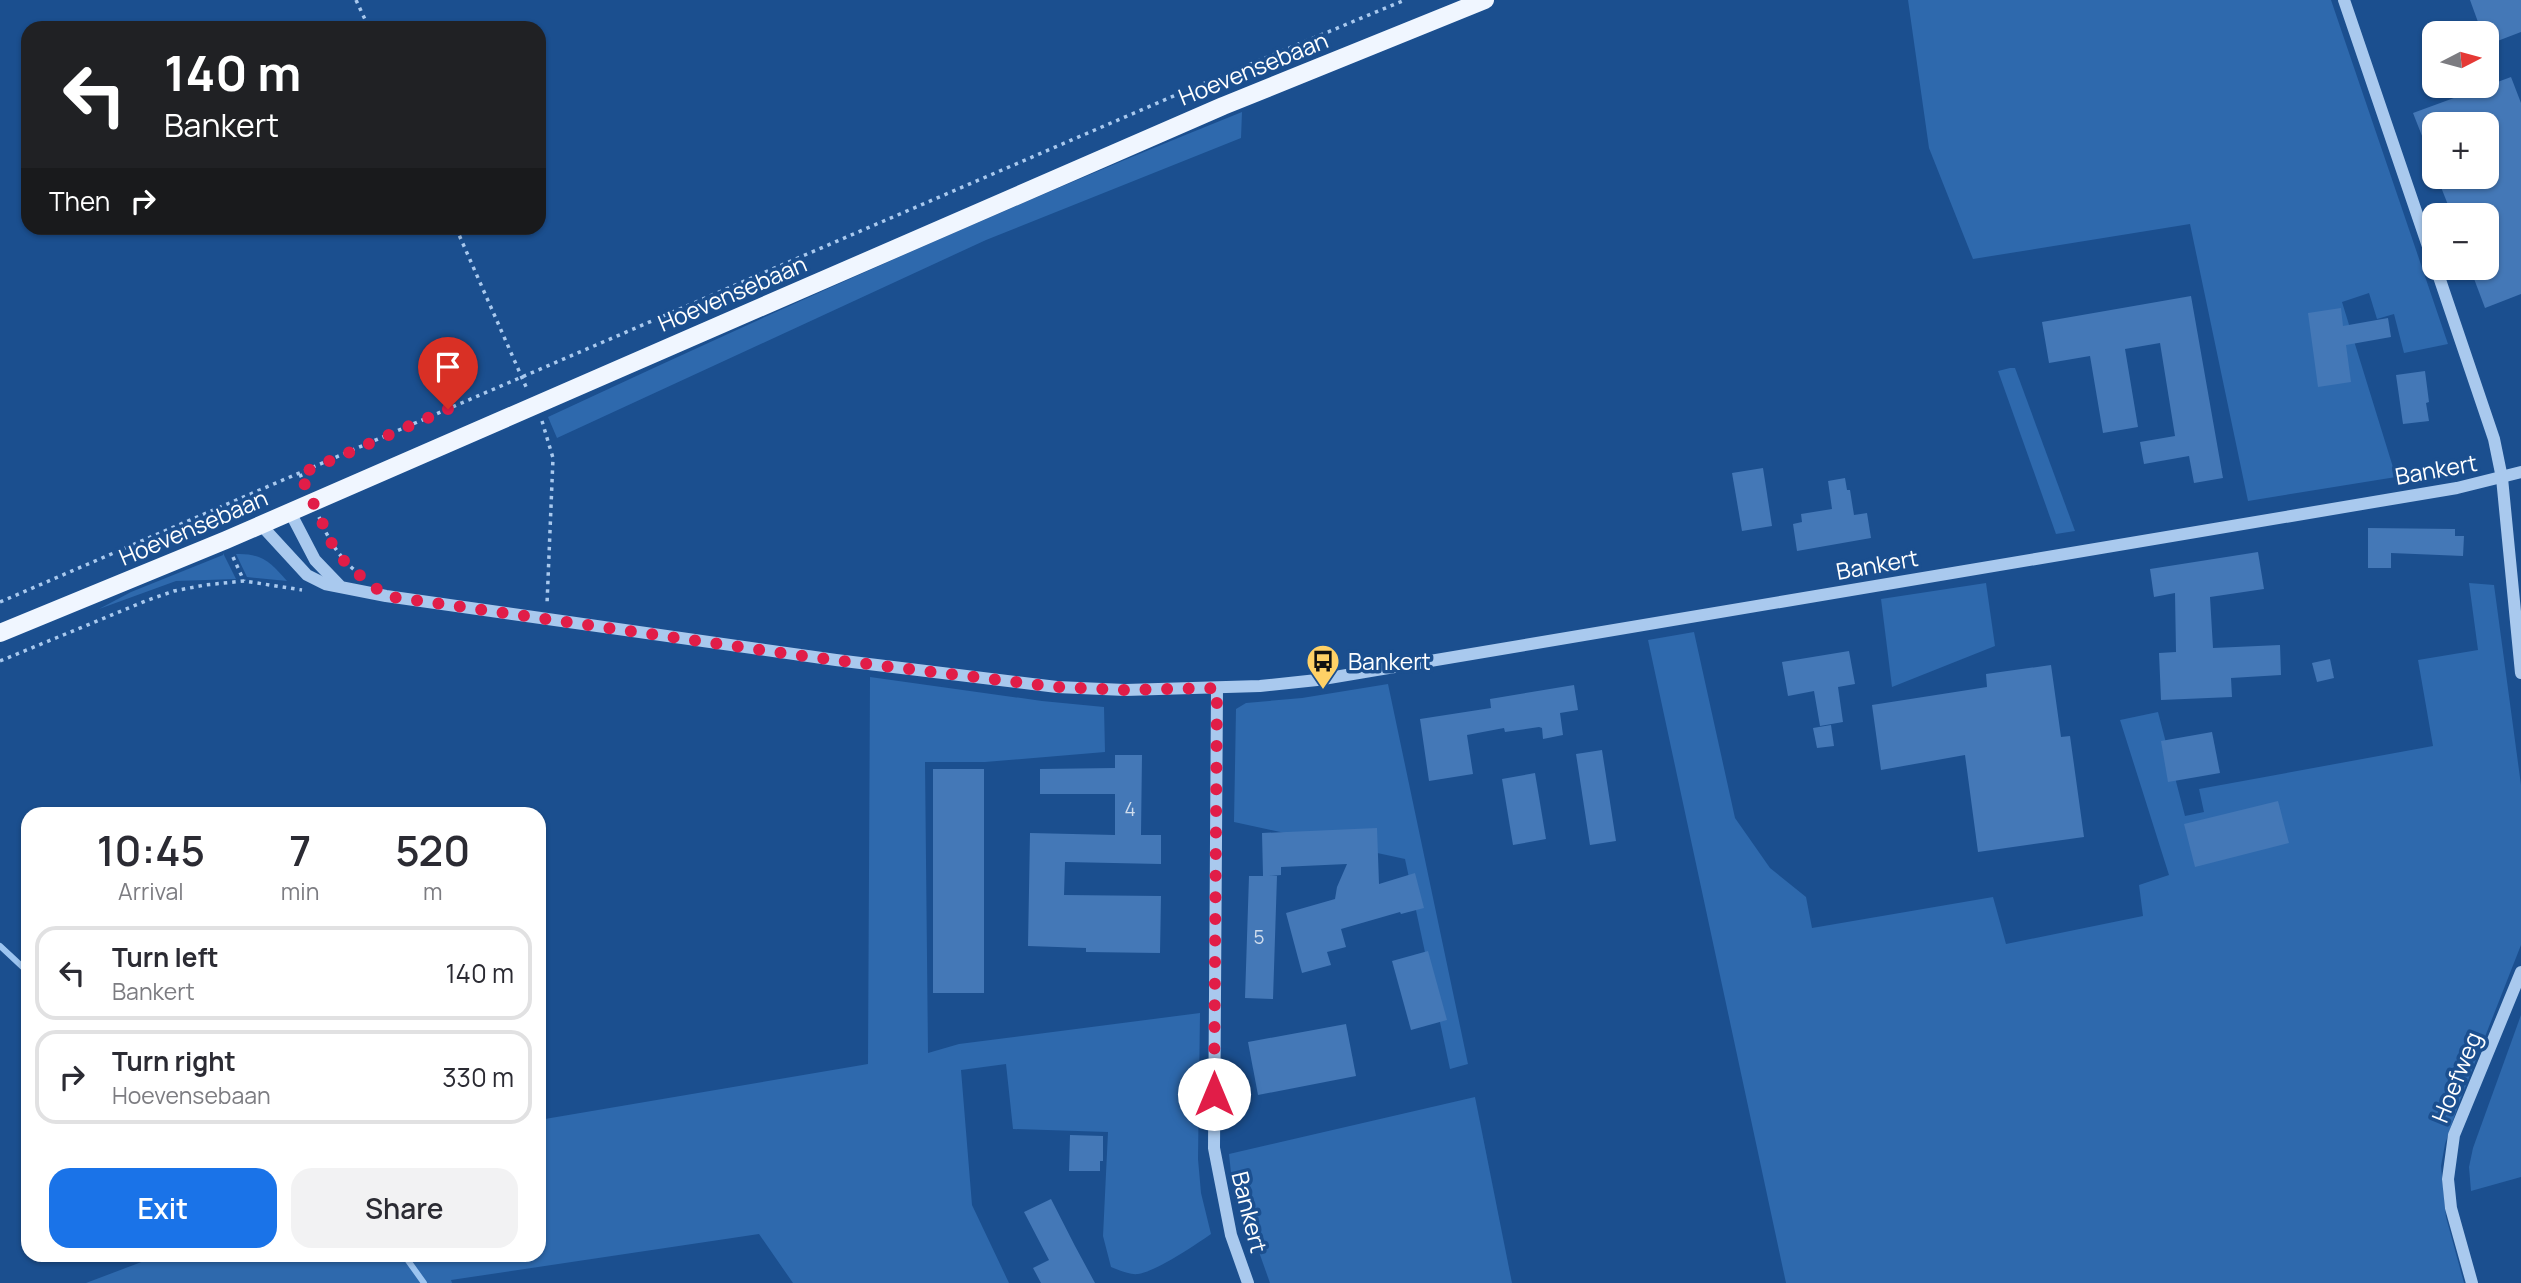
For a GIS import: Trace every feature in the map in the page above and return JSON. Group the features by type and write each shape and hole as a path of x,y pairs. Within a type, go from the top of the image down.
{"main road":[{"name":"Hoevensebaan","path":"0,633 261,525 1223,106 1485,0"}],"street":[{"path":"2344,0 2422,228"},
{"path":"2440,280 2494,439 2502,478 2521,673"},
{"name":"Bankert","path":"261,525 307,575 325,584 386,596 823,658 1057,687 1125,690 1217,688 1317,680 2457,488 2521,472"},
{"path":"290,512 315,560 339,585"},
{"name":"Bankert","path":"1217,688 1214,1148 1231,1235 1248,1283"},
{"name":"Hoefweg","path":"2472,1283 2451,1208 2448,1179 2454,1135 2521,972"}],"path":[{"path":"356,0 366,21"},
{"name":"Hoevensebaan","path":"0,602 1176,95 1405,0"},
{"path":"300,474 332,544 347,565 386,596"},
{"path":"0,660 148,600 205,585 244,581 323,593 339,585"}],"shaded area":[{"path":"1908,0 2331,0 2422,268 2422,280 2426,280 2448,344 2404,353 2394,314 2377,319 2369,293 2342,302 2396,477 2248,501 2190,224 1973,259 1929,148"},
{"path":"1242,112 1241,138 986,240 557,438 548,417 893,260"},
{"path":"2015,368 2075,531 2056,534 1998,371"},
{"path":"223,553 236,579 176,581 99,609 131,592"},
{"path":"236,554 253,555 265,560 287,581 247,577"},
{"path":"1986,583 1995,646 1892,687 1881,599"},
{"path":"2469,583 2494,585 2521,785 2521,945 2459,1103 2445,1144 2441,1166 2446,1217 2464,1283 1786,1283 1648,640 1694,632 1735,818 1770,868 1806,897 1812,928 1993,897 2006,944 2143,916 2139,885 2169,875 2120,720 2158,712 2185,816 2204,812 2199,789 2433,746 2418,660 2478,650"},
{"path":"870,677 1104,707 1105,752 985,762 925,762 928,1053 959,1044 1200,1013 1198,1159 1201,1193 1211,1234 1176,1257 1138,1274 1111,1267 1103,1236 1108,1132 1013,1129 1006,1064 961,1070 972,1205 1009,1283 793,1283 759,1234 451,1280 452,1283 86,1283 142,1262 546,1262 546,1119 868,1064"},
{"path":"1388,684 1468,1064 1450,1069 1405,859 1234,822 1236,709 1246,703 1302,698"},
{"path":"2521,1015 2521,1177 2471,1191 2469,1167 2473,1148"},
{"path":"1475,1097 1512,1283 1270,1283 1231,1173 1229,1154"}],"building":[{"path":"2470,0 2521,0 2521,32 2499,40 2499,21 2478,21"},
{"path":"2511,77 2521,103 2521,294 2485,308 2474,280 2499,280 2499,203 2447,203 2442,189 2499,189 2499,112 2422,112 2422,136 2413,113 2454,98 2499,98 2499,81"},
{"path":"2191,296 2223,478 2194,483 2189,456 2144,464 2140,442 2175,436 2160,343 2125,349 2138,427 2103,433 2090,356 2049,363 2042,322"},
{"path":"2341,308 2343,326 2388,318 2391,337 2346,345 2351,382 2318,387 2308,313"},
{"path":"2425,371 2429,421 2403,424 2396,375"},
{"path":"1763,468 1772,526 1742,531 1732,473"},
{"path":"1845,478 1854,515 1867,513 1871,538 1797,551 1793,524 1802,522 1801,514 1832,509 1828,481"},
{"path":"2368,528 2455,529 2455,536 2464,536 2463,556 2391,553 2391,568 2368,568"},
{"path":"2258,552 2264,589 2210,597 2213,648 2280,645 2281,675 2231,678 2232,697 2161,700 2159,653 2176,652 2175,593 2154,597 2150,569"},
{"path":"1849,651 1855,684 1838,687 1843,722 1820,726 1814,691 1788,696 1782,662"},
{"path":"2330,659 2334,678 2317,682 2312,663"},
{"path":"2051,665 2061,737 2070,736 2084,837 1978,852 1965,755 1881,770 1872,705 1987,687 1986,674"},
{"path":"1574,685 1578,710 1560,713 1563,735 1543,739 1542,728 1539,727 1505,732 1504,728 1467,735 1473,774 1429,781 1420,719 1491,708 1490,699"},
{"path":"1831,725 1834,746 1817,748 1813,728"},
{"path":"2212,732 2220,773 2168,782 2161,741"},
{"path":"1602,750 1616,841 1590,845 1576,754"},
{"path":"1115,755 1142,755 1141,835 1161,835 1161,864 1065,862 1064,895 1161,896 1160,953 1086,952 1086,948 1028,946 1030,833 1115,835 1115,794 1040,794 1040,769 1115,768"},
{"path":"933,769 984,769 984,993 933,993"},
{"path":"1535,773 1546,839 1513,845 1502,779"},
{"path":"2278,801 2289,843 2195,867 2184,824"},
{"path":"1377,828 1379,884 1415,873 1424,908 1341,929 1346,947 1327,952 1331,965 1302,973 1286,913 1335,899 1347,864 1281,867 1281,875 1269,876 1277,876 1273,999 1245,998 1249,876 1263,876 1262,833"},
{"path":"1428,951 1447,1020 1411,1030 1392,961"},
{"path":"1346,1024 1356,1076 1258,1095 1248,1042"},
{"path":"1070,1135 1103,1136 1103,1161 1100,1161 1100,1171 1069,1171"},
{"path":"1051,1199 1095,1283 1041,1283 1033,1268 1049,1260 1024,1212"}],"waterway":[{"path":"0,946 21,966"},
{"path":"409,1262 424,1283"}],"place":[{"name":"Bankert","path":"1323,691"}],"route":[{"path":"448,409 300,474 332,544 347,565 386,596 810,657 1057,687 1125,690 1217,688 1214,1094"}]}
